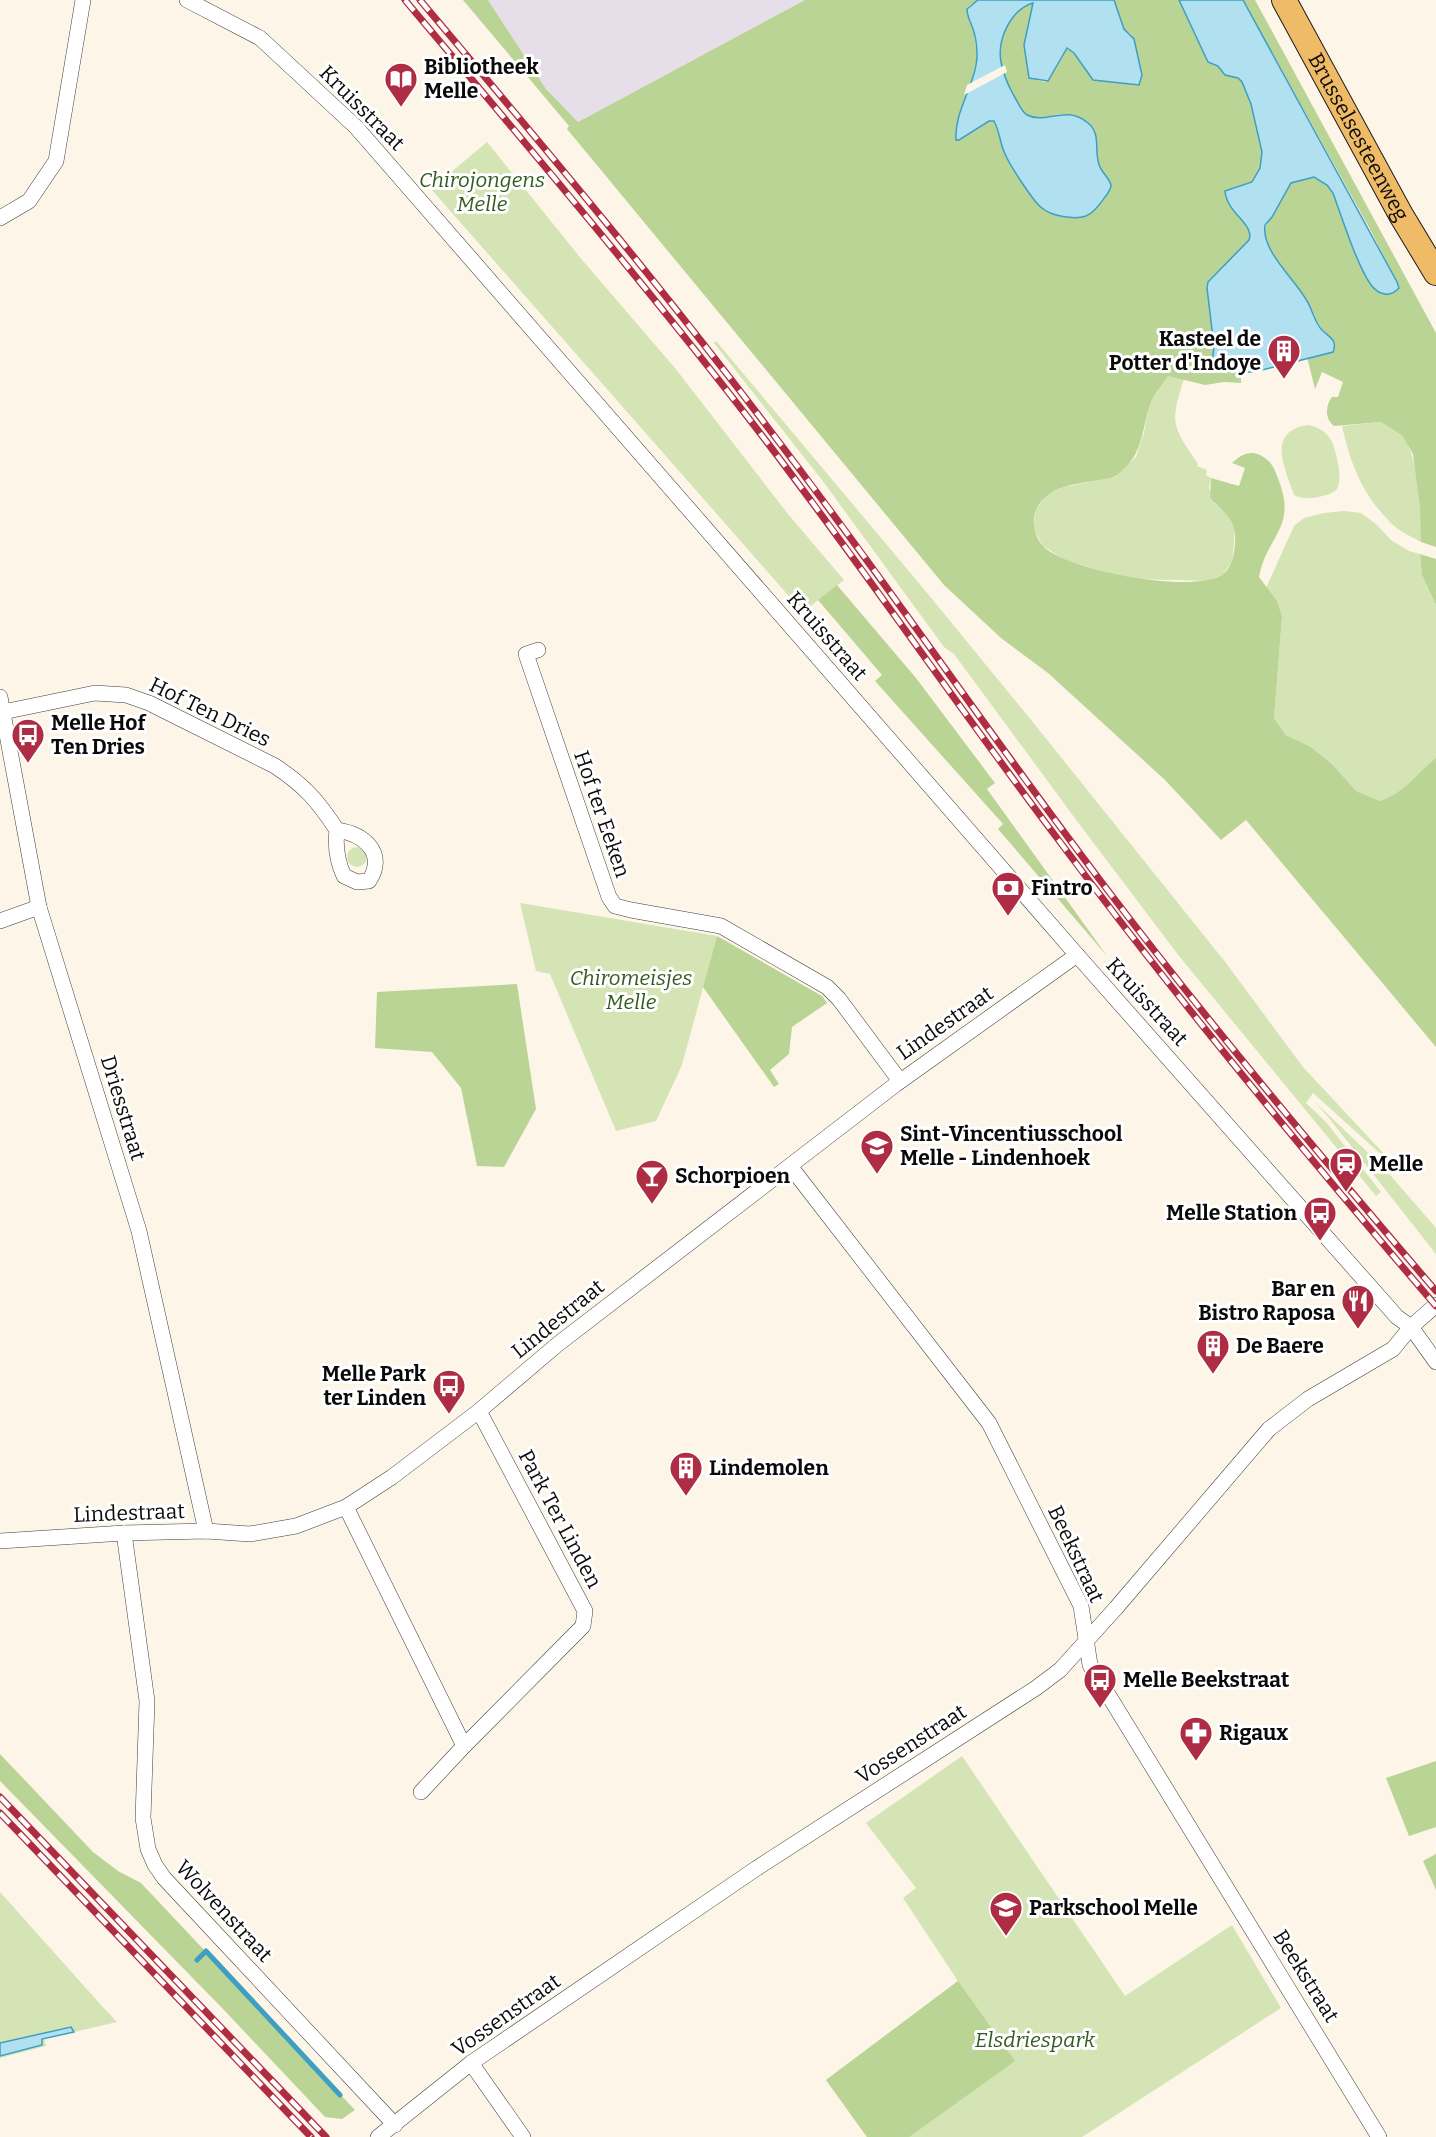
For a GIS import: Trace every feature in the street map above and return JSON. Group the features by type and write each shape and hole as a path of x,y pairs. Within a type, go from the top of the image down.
{"main road":[{"name":"Brusselsesteenweg","path":"1284,0 1401,215 1436,273"}],"street":[{"path":"0,218 29,201 56,161 83,0"},
{"name":"Kruisstraat","path":"187,0 260,38 356,127 1077,955 1397,1317 1411,1328 1436,1362"},
{"name":"Hof ter Eeken","path":"538,650 526,654 609,897 615,906 721,926 827,987 839,999 900,1081"},
{"name":"Hof Ten Dries","path":"2,705 95,693 126,695 149,703 274,766 294,779 318,801 337,830"},
{"name":"Driesstraat","path":"2,705 39,907 139,1231 206,1531"},
{"path":"0,921 39,907"},
{"name":"Lindestraat","path":"0,1541 124,1533 206,1531 250,1534 296,1526 346,1508 392,1477 479,1411 558,1344 900,1081 1077,955"},
{"name":"Beekstraat","path":"790,1166 989,1423 1081,1606 1090,1665 1379,2137"},
{"name":"Vossenstraat","path":"378,2137 471,2063 757,1868 1036,1688 1060,1670 1269,1429 1308,1399 1393,1349 1411,1328 1436,1305"},
{"name":"Park Ter Linden","path":"421,1792 583,1626 585,1611 479,1411"},
{"path":"346,1508 464,1746"},
{"name":"Wolvenstraat","path":"124,1533 147,1701 143,1818 148,1849 154,1865 395,2125"},
{"path":"471,2063 523,2137"}],"shaded area":[{"path":"488,0 805,0 578,122 546,89"}],"green space":[{"path":"463,0 488,0 546,89 578,122 805,0 978,0 969,6 967,14 974,33 977,57 959,140 989,121 994,121 996,126 1094,211 1109,192 1098,164 1088,122 1066,114 1038,118 1024,113 1003,73 1000,55 1003,36 1011,19 1025,6 1033,3 1024,45 1029,78 1045,82 1067,48 1074,53 1093,80 1132,35 1124,29 1114,0 1179,0 1208,62 1218,66 1225,75 1238,78 1242,82 1251,104 1262,152 1260,168 1252,182 1227,190 1251,231 1249,240 1208,282 1214,346 1212,361 1217,372 1241,373 1241,383 1224,382 1205,385 1168,376 1150,403 1140,444 1132,460 1111,478 1064,487 1049,494 1042,500 1035,513 1036,533 1043,546 1056,555 1077,564 1159,581 1207,580 1226,572 1234,555 1235,541 1234,529 1230,520 1210,497 1211,478 1239,486 1245,468 1232,463 1248,453 1260,455 1271,464 1283,494 1285,508 1279,530 1268,550 1259,577 1277,601 1282,617 1274,718 1286,735 1311,747 1333,765 1356,791 1380,801 1404,788 1436,758 1436,1047 1246,820 1221,840 1165,780 1048,673 1001,638 944,585 567,129 569,126"},
{"path":"1243,0 1255,0 1436,333 1436,547 1421,542 1420,507 1413,454 1402,435 1381,422 1334,426 1329,420 1327,408 1332,397 1338,397 1343,382 1322,372 1315,389 1307,357 1333,352 1334,343 1320,326 1305,297 1274,257 1265,239 1264,231 1291,183 1314,177 1327,185 1333,193 1359,260 1399,287 1372,233"},
{"name":"Chirojongens Melle","path":"487,142 583,261 675,368 788,514 844,580 803,612 431,189"},
{"path":"716,341 1036,726 1226,963 1303,1067 1387,1157 1385,1158 1313,1093 1306,1103 1326,1122 1381,1192 1376,1196 1179,956 954,654 944,647 822,480 714,343"},
{"path":"1168,376 1184,379 1175,416 1179,433 1198,464 1197,466 1207,470 1206,475 1211,478 1209,488 1215,504 1228,515 1234,528 1232,561 1224,574 1209,581 1138,579 1111,574 1065,560 1043,546 1033,528 1036,510 1047,494 1064,487 1115,477 1136,457 1144,433 1149,404"},
{"path":"1381,422 1401,434 1412,454 1420,502 1421,542 1396,528 1383,514 1366,491 1354,467 1342,426"},
{"path":"1307,425 1314,426 1329,437 1335,450 1339,473 1336,490 1309,498 1294,495 1286,474 1282,453 1282,443 1286,435 1294,429"},
{"path":"1344,511 1361,513 1376,524 1391,540 1409,551 1420,554 1422,575 1436,605 1436,758 1404,788 1380,801 1356,791 1333,765 1311,747 1286,735 1274,718 1282,617 1266,588 1294,526 1304,518"},
{"path":"1420,554 1436,559 1436,605 1422,575"},
{"path":"837,585 916,678 995,783 987,789 1107,956 998,829 1003,824 875,681 882,675 818,600"},
{"path":"357,847 364,850 367,857 364,864 357,867 350,864 347,857 350,850"},
{"name":"Chiromeisjes Melle","path":"520,903 717,936 682,1065 656,1121 616,1131 550,974 536,971"},
{"path":"717,936 822,996 827,1003 792,1027 789,1054 770,1070 779,1084 774,1087 703,987"},
{"path":"517,984 536,1109 504,1167 477,1166 461,1088 432,1052 375,1048 377,992"},
{"path":"1314,1101 1384,1168 1436,1228 1436,1254 1329,1118"},
{"path":"0,1754 93,1852 118,1871 141,1883 355,2110 342,2119 325,2117 0,1781"},
{"name":"Elsdriespark","path":"962,1756 1125,1996 1232,1925 1281,2008 1082,2137 867,2137 826,2080 958,1981 903,1898 916,1888 866,1823"},
{"path":"1436,1761 1436,1827 1409,1836 1386,1778"},
{"path":"1436,1854 1436,1890 1423,1861"},
{"path":"0,1892 117,2022 44,2039 46,2046 0,2058"},
{"path":"958,1981 1015,2061 909,2137 867,2137 826,2080"}],"water":[{"path":"978,0 1114,0 1124,29 1134,39 1142,75 1139,85 1093,80 1074,53 1067,48 1048,81 1029,78 1024,45 1033,3 1018,12 1012,19 1001,44 1001,62 1005,75 1021,109 1027,115 1041,118 1071,115 1088,123 1095,133 1098,163 1111,185 1101,202 1089,215 1075,218 1063,216 1046,211 1038,205 1008,161 994,121 989,121 956,140 958,119 973,77 977,56 975,35 967,9"},
{"path":"1179,0 1243,0 1397,282 1399,288 1388,294 1377,291 1371,285 1355,254 1333,193 1327,185 1314,177 1291,183 1265,225 1265,235 1273,255 1302,292 1315,320 1334,342 1333,352 1254,372 1217,372 1212,366 1214,346 1208,282 1249,240 1250,234 1230,206 1225,191 1252,182 1260,168 1262,152 1251,104 1242,82 1238,78 1225,75 1218,66 1208,62"},
{"path":"71,2027 74,2032 42,2039 42,2045 0,2056 0,2043"}],"pier":[{"path":"1005,65 1007,72 964,95 967,85"}],"waterway":[{"path":"197,1960 206,1951 340,2095"}],"railway":[{"path":"405,0 585,215 717,378 798,483 1019,788 1148,958 1290,1133 1436,1306"},
{"path":"420,0 598,212 727,374 854,543 1063,831 1186,991 1436,1291"},
{"path":"0,1797 326,2137"},
{"path":"0,1813 311,2137"}],"place":[{"name":"Bibliotheek Melle","path":"401,108"},
{"name":"Kasteel de Potter d'Indoye","path":"1284,380"},
{"name":"Melle Hof Ten Dries","path":"28,764"},
{"name":"Fintro","path":"1008,917"},
{"name":"Sint-Vincentiusschool Melle - Lindenhoek","path":"877,1175"},
{"name":"Melle","path":"1346,1193"},
{"name":"Schorpioen","path":"652,1205"},
{"name":"Melle Station","path":"1320,1242"},
{"name":"Bar en Bistro Raposa","path":"1358,1330"},
{"name":"De Baere","path":"1213,1375"},
{"name":"Melle Park ter Linden","path":"449,1415"},
{"name":"Lindemolen","path":"686,1497"},
{"name":"Melle Beekstraat","path":"1100,1709"},
{"name":"Rigaux","path":"1196,1762"},
{"name":"Parkschool Melle","path":"1006,1937"}]}
